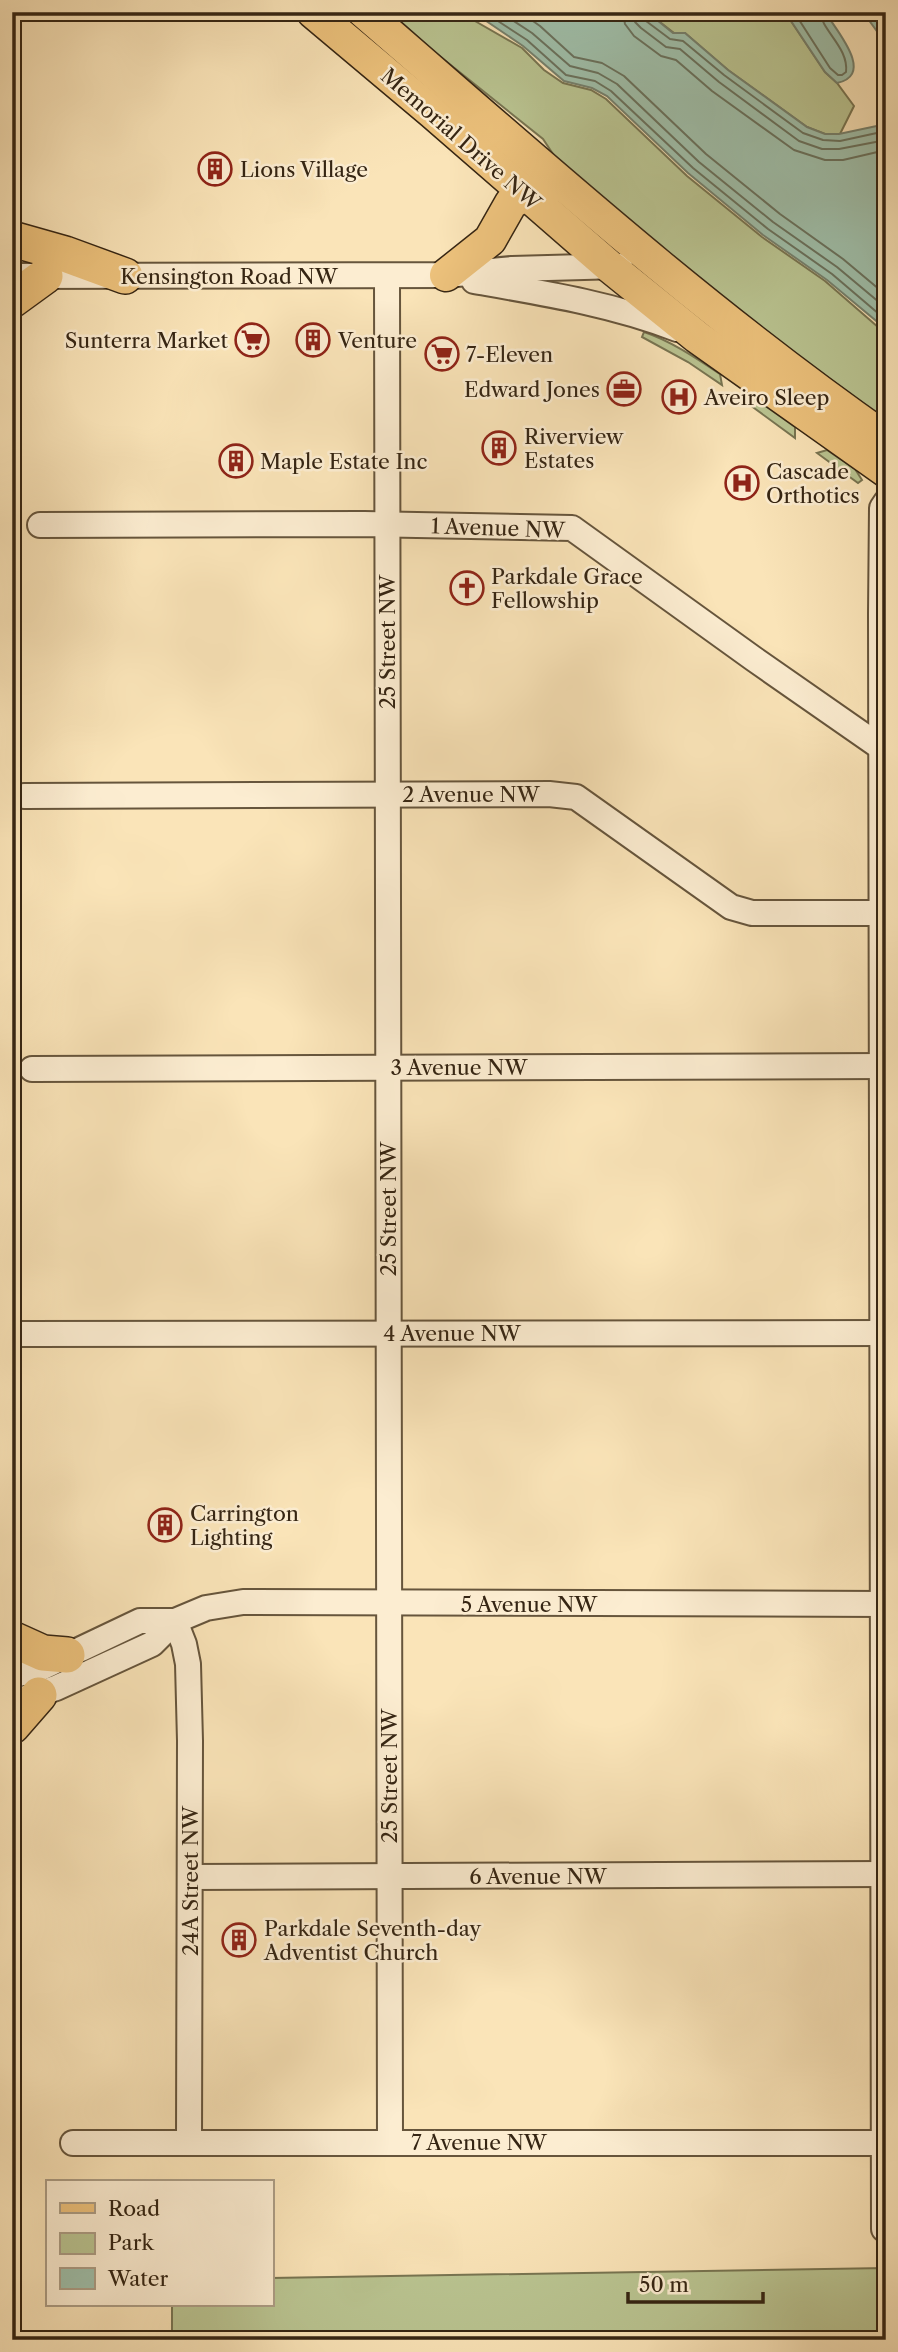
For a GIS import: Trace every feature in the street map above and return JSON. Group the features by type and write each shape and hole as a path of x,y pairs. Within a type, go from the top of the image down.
{"highway":[{"path":"12,239 65,254 125,276"},
{"path":"12,300 29,276"},
{"path":"12,1639 43,1653 67,1656"},
{"path":"12,1726 21,1691"}],"main road":[{"name":"Memorial Drive NW","path":"313,12 609,266 696,337 886,471"},
{"name":"Memorial Drive NW","path":"364,12 657,265 886,439"},
{"path":"488,161 500,200 501,217"},
{"path":"446,275 490,240 511,203 526,194 543,189 575,194"}],"street":[{"name":"Kensington Road NW","path":"29,276 446,275 512,269 657,265"},
{"name":"Kensington Road NW","path":"446,275 582,301 646,317 696,337"},
{"name":"25 Street NW","path":"387,276 390,2142"},
{"path":"884,2229 882,508 886,502"},
{"name":"1 Avenue NW","path":"40,525 572,528 884,749"},
{"name":"2 Avenue NW","path":"24,796 549,794 576,797 731,906 752,913 882,913"},
{"name":"3 Avenue NW","path":"32,1069 884,1066"},
{"name":"4 Avenue NW","path":"19,1334 884,1333"},
{"name":"5 Avenue NW","path":"21,1691 152,1644 175,1621 206,1608 243,1602 884,1604"},
{"name":"5 Avenue NW","path":"21,1691 39,1669 140,1621 175,1621"},
{"name":"24A Street NW","path":"175,1621 188,1664 189,2143"},
{"name":"6 Avenue NW","path":"190,1877 884,1874"},
{"name":"7 Avenue NW","path":"73,2143 884,2143"}],"green space":[{"path":"390,12 465,12 475,21 522,48 544,70 563,83 591,90 606,99 687,176 762,237 825,281 886,334 886,420 687,274 559,163 543,139 432,50"},
{"path":"647,12 785,12 825,72 854,106 840,134 825,134 807,127 728,70 685,33 674,33"},
{"path":"644,332 674,345 720,374 722,385 688,362 642,337"},
{"path":"753,397 795,427 795,438 743,400"},
{"path":"827,450 855,469 862,480 858,483 817,453"},
{"path":"886,2268 886,2340 172,2340 172,2306 273,2306 273,2278"}],"water":[{"path":"473,12 647,12 673,33 685,33 728,70 807,127 825,134 839,134 886,124 886,329 827,280 763,235 688,173 607,96 592,88 564,81 523,46"},
{"path":"785,12 825,12 850,51 853,71 848,78 837,83 825,72"},
{"path":"863,12 886,12 886,42 884,41"}],"place":[{"name":"Lions Village","path":"215,169"},
{"name":"Sunterra Market","path":"252,340"},
{"name":"Venture","path":"313,340"},
{"name":"7-Eleven","path":"442,354"},
{"name":"Edward Jones","path":"624,389"},
{"name":"Aveiro Sleep","path":"679,397"},
{"name":"Riverview Estates","path":"499,448"},
{"name":"Maple Estate Inc","path":"236,461"},
{"name":"Cascade Orthotics","path":"742,483"},
{"name":"Parkdale Grace Fellowship","path":"467,588"},
{"name":"Carrington Lighting","path":"165,1525"},
{"name":"Parkdale Seventh-day Adventist Church","path":"239,1940"}]}
